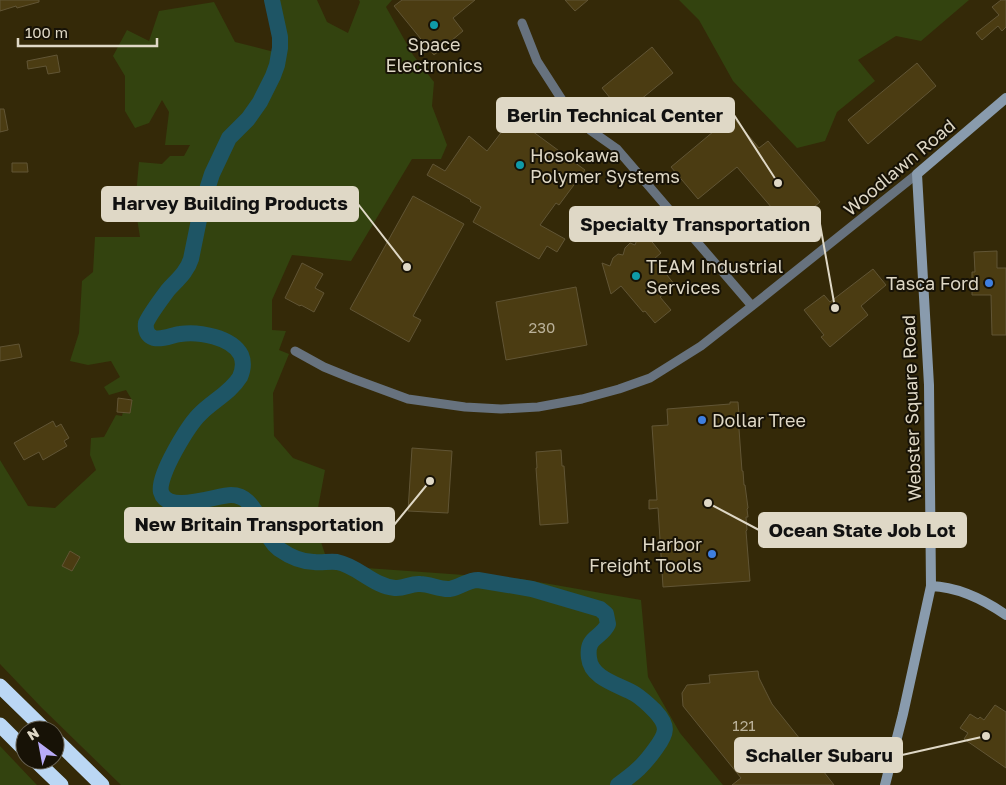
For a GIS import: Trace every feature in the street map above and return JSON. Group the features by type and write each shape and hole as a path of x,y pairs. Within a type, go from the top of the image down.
{"highway":[{"path":"0,686 35,720"},
{"path":"0,726 15,740"},
{"path":"65,750 102,785"},
{"path":"45,770 61,785"}],"street":[{"path":"522,23 537,61 564,103 590,130 617,149 752,306"},
{"name":"Woodlawn Road","path":"295,351 331,370 408,399 464,406 501,409 538,407 582,400 620,389 650,378 701,346 917,174 1006,98"},
{"name":"Webster Square Road","path":"885,785 903,714 931,586 928,386 917,174"},
{"path":"931,586 962,591 1006,615"}],"green space":[{"path":"273,0 317,0 327,22 348,33 360,2 359,0 392,0 386,7 413,55 434,82 432,106 447,145 441,159 412,159 351,261 292,255 272,300 272,330 286,331 279,350 289,354 273,393 274,436 293,458 325,470 315,524 325,554 366,568 521,579 641,600 648,677 680,733 723,785 121,785 65,730 65,720 54,720 0,664 0,460 28,506 55,508 96,470 90,455 91,438 104,437 116,415 122,416 123,412 130,413 132,400 126,390 109,395 104,387 120,377 111,361 88,365 70,361 79,333 82,281 93,272 95,237 140,237 135,206 139,162 162,164 170,156 184,156 190,145 165,145 169,112 162,100 149,123 135,128 125,111 125,76 113,56 127,30 149,41 159,11 214,2 235,42 282,54"},
{"path":"679,0 969,0 921,41 896,36 858,60 875,81 837,112 825,141 797,148 733,81 699,20"},
{"path":"0,746 15,762 15,770 23,770 37,785 0,785"}],"building":[{"path":"0,0 39,0 39,2 0,11"},
{"name":"Space Electronics","path":"402,0 475,0 453,18 463,31 434,55 394,6"},
{"path":"565,0 588,0 575,11"},
{"path":"1001,0 1006,0 1006,27 1002,31 998,26 982,40 976,33 999,15 992,7"},
{"path":"652,47 673,73 623,114 602,88"},
{"path":"57,55 60,72 48,74 46,66 28,69 27,61"},
{"path":"917,63 936,86 868,144 848,120"},
{"path":"0,109 4,109 8,130 0,132"},
{"path":"732,116 759,148 768,141 820,202 789,228 737,167 698,199 671,167"},
{"path":"513,117 585,170 559,205 556,203 540,225 565,239 557,252 547,246 539,259 473,222 481,207 427,175 433,164 445,171 469,136 487,151"},
{"path":"12,163 27,163 28,172 12,172"},
{"path":"413,196 464,224 413,316 421,320 409,342 350,309"},
{"name":"TEAM Industrial Services","path":"644,232 661,253 654,259 675,285 660,297 671,310 655,323 621,286 611,294 602,263 610,266 613,258 618,254 623,255 625,248 630,243 635,245 638,237"},
{"name":"Tasca Ford","path":"997,251 997,268 1006,268 1006,335 992,335 991,295 972,295 972,272 975,272 974,252"},
{"path":"302,263 323,274 315,288 324,293 314,312 285,298"},
{"path":"873,269 886,285 861,306 868,315 830,347 821,337 824,335 804,310 824,295 830,302"},
{"path":"576,287 587,345 506,360 496,302"},
{"path":"19,344 22,357 0,361 0,347"},
{"path":"118,398 132,400 130,413 117,412"},
{"path":"730,402 738,402 742,471 748,508 746,531 750,581 663,587 658,508 649,509 649,500 657,500 652,426 668,425 667,409 730,404"},
{"path":"53,421 56,427 61,424 69,438 64,441 67,446 43,460 39,452 24,460 14,443"},
{"path":"412,448 452,451 448,513 408,511"},
{"path":"561,450 568,523 540,525 536,452"},
{"path":"70,551 80,557 72,571 62,566"},
{"path":"758,671 759,678 772,704 834,785 732,785 741,778 683,706 682,693 687,685 710,683 709,675"},
{"path":"995,705 1006,712 1006,768 964,739 968,733 960,728 970,714 984,720"}],"waterway":[{"path":"272,0 280,37 277,65 273,76 260,102 248,119 229,138 212,174 202,205 189,264 156,306 146,323 148,334 154,338 196,333 214,337 230,344 241,355 243,363 242,372 232,387 201,413 189,428 164,474 161,492 165,499 182,503 231,495 241,497 253,507 270,538 283,552 305,561 345,564 387,586 398,588 420,584 450,589 478,580 532,589 600,609 606,614 608,624 590,646 589,658 591,665 600,676 635,694 646,702 660,716 665,729 660,743 647,759 634,773 618,785"}],"place":[{"name":"Space Electronics","path":"434,25"},
{"name":"Hosokawa Polymer Systems","path":"520,165"},
{"name":"Berlin Technical Center","path":"778,183"},
{"name":"Harvey Building Products","path":"407,267"},
{"name":"TEAM Industrial Services","path":"636,276"},
{"name":"Tasca Ford","path":"989,283"},
{"name":"Specialty Transportation","path":"835,308"},
{"name":"Dollar Tree","path":"702,420"},
{"name":"New Britain Transportation","path":"430,481"},
{"name":"Ocean State Job Lot","path":"708,503"},
{"name":"Harbor Freight Tools","path":"712,554"},
{"name":"Schaller Subaru","path":"986,736"}]}
